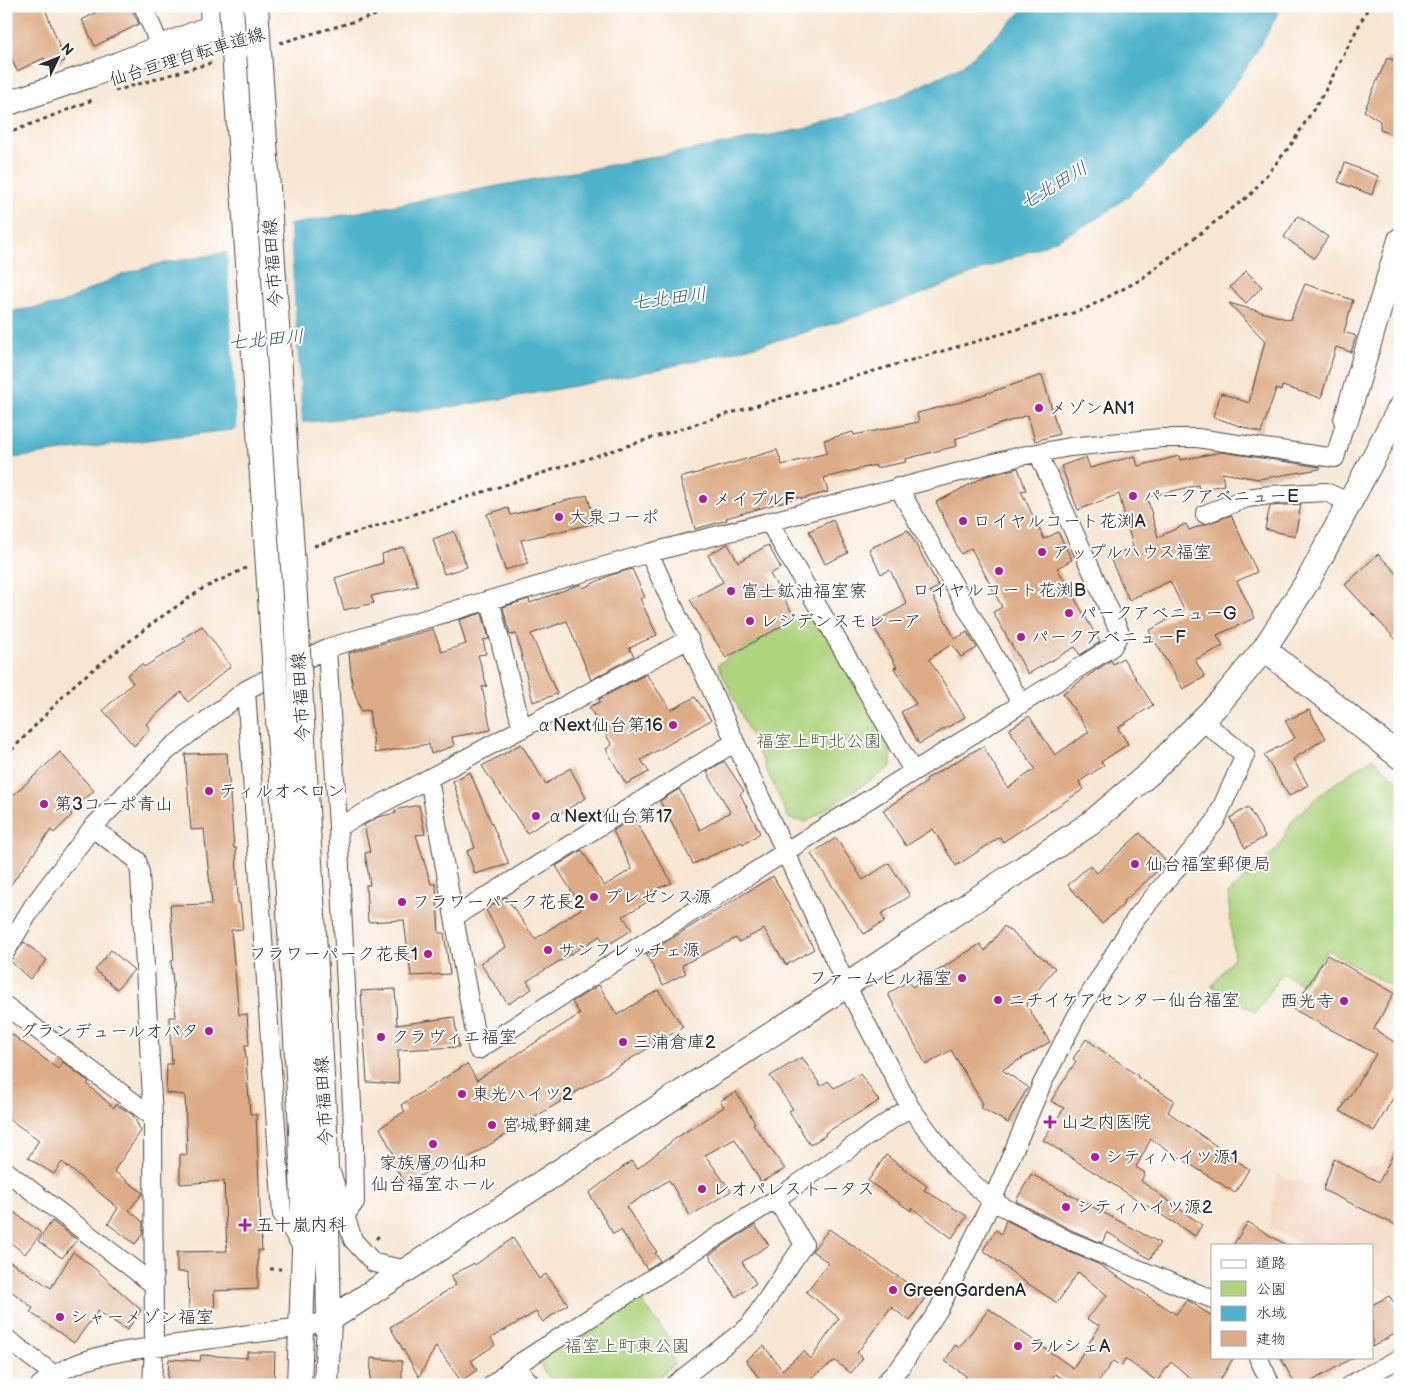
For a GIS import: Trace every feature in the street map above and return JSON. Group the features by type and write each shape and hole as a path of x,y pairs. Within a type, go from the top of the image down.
{"main road":[{"name":"今市福田線","path":"231,6 282,775 301,1130 304,1250 303,1327 299,1385"},
{"name":"今市福田線","path":"256,6 296,607 327,1158 329,1320 326,1385"},
{"path":"6,104 92,75 161,48 210,17 263,6"},
{"path":"1346,420 1400,240"},
{"path":"329,1320 1092,823 1150,773 1202,722 1264,649 1309,579 1400,408"},
{"path":"1264,649 1400,757"}],"street":[{"path":"143,6 161,48"},
{"path":"6,951 33,906 92,828 168,750 246,690 327,648 649,554 898,487 1038,453 1070,447 1161,438 1197,438 1335,458 1346,420"},
{"path":"429,779 478,1050 785,852 1112,646 1120,633 1038,453"},
{"path":"898,487 1021,703"},
{"path":"1205,514 1247,498 1270,495 1326,492 1350,503"},
{"path":"770,522 913,771"},
{"path":"649,554 846,985 910,1107 955,1167 992,1201 1067,1240 1211,1299"},
{"path":"490,600 522,729"},
{"path":"338,827 689,639"},
{"path":"327,648 338,827 355,1202 344,1217"},
{"path":"246,690 282,1214 304,1250"},
{"path":"883,1385 902,1365 939,1309 992,1201 1042,1084 1076,1016 1136,918 1215,822 1246,754 1202,722"},
{"path":"454,917 735,742"},
{"path":"92,828 137,860 140,873 153,1117 154,1347 152,1385"},
{"path":"6,1006 153,1117"},
{"path":"492,1385 515,1366 776,1199 910,1107"},
{"path":"327,1158 344,1217 353,1240 374,1263 408,1270"},
{"path":"6,1171 154,1285"},
{"path":"674,1385 749,1326 804,1244 776,1199"},
{"path":"6,1338 46,1379 80,1361 112,1353 303,1327 329,1320"},
{"path":"1258,1358 1271,1385"},
{"path":"1357,1383 1400,1358"},
{"path":"515,1366 532,1385"}],"path":[{"name":"仙台亘理自転車道線","path":"275,45 407,6"},
{"path":"312,547 724,416 1083,310 1140,280 1251,194 1291,145 1320,98 1369,6"},
{"name":"仙台亘理自転車道線","path":"106,95 218,61"},
{"name":"仙台亘理自転車道線","path":"6,134 96,98"},
{"path":"6,756 76,683 91,671 154,622 202,589 247,568"},
{"path":"270,1268 287,1269"}],"shaded area":[{"path":"1400,1122 1400,1300 1374,1285 1374,1244 1300,1244 1269,1226 1277,1175 1316,1187 1331,1157 1361,1168 1383,1165"}],"green space":[{"name":"福室上町北公園","path":"811,610 891,748 891,767 806,822 789,819 718,664"},
{"path":"1372,758 1400,782 1400,992 1328,950 1302,985 1282,973 1256,1013 1212,986 1234,957 1228,894 1278,848 1294,818 1327,789"},
{"name":"福室上町東公園","path":"641,1300 670,1340 674,1364 650,1385 556,1385 542,1369 541,1356 625,1301"}],"water":[{"name":"七北田川","path":"1028,6 1281,6 1250,62 1210,116 1164,164 1115,206 1063,237 908,299 846,320 720,355 592,383 440,408 177,436 6,459 6,312 60,304 118,276 158,264 278,244 289,225 814,127 898,97 963,65"}],"pier":[{"path":"289,222 302,425 237,432 227,249 277,241"}],"building":[{"path":"6,6 44,6 65,61 48,68 44,58 17,71 6,46"},
{"path":"92,6 130,6 139,24 95,46 82,20 95,13"},
{"path":"1387,58 1400,62 1400,137 1380,130 1380,121 1364,111"},
{"path":"1345,163 1378,176 1372,195 1338,182"},
{"path":"1298,216 1328,237 1314,258 1284,237"},
{"path":"1246,271 1262,287 1246,303 1230,287"},
{"path":"1305,284 1353,300 1344,332 1356,336 1351,352 1336,347 1321,398 1282,386 1281,391 1276,389 1261,433 1213,417 1221,393 1249,403 1265,341 1229,303 1290,320"},
{"path":"1042,375 1059,434 1035,441 1028,415 955,439 957,446 905,459 906,462 876,468 875,465 824,478 828,492 801,499 800,497 695,529 680,478 777,450 782,465 827,453 824,440 853,432 854,435 919,422 917,413 961,402"},
{"path":"1222,452 1320,467 1320,469 1259,479 1222,473 1224,485 1199,490 1198,485 1147,497 1158,537 1186,524 1189,530 1231,515 1257,572 1237,581 1255,618 1217,635 1223,646 1195,660 1205,677 1183,689 1149,631 1184,610 1170,581 1129,600 1110,558 1133,547 1119,494 1078,510 1061,466 1086,457 1090,468 1135,456 1138,466 1179,456 1180,460"},
{"path":"1018,468 1026,490 1021,491 1044,539 1058,532 1072,560 1057,568 1100,642 1080,655 1075,647 1028,674 993,612 1002,607 971,548 961,554 936,502 986,476"},
{"path":"587,495 596,523 521,540 528,563 505,570 487,514 508,508 511,515"},
{"path":"1301,504 1295,536 1265,529 1270,506"},
{"path":"833,520 848,553 825,564 809,531"},
{"path":"908,530 939,587 930,591 955,639 967,632 977,648 961,657 952,644 929,659 965,717 919,744 901,712 916,704 894,668 897,667 872,624 907,604 890,570 881,574 869,549"},
{"path":"454,531 467,567 444,574 433,539"},
{"path":"728,544 738,562 768,545 781,568 770,574 795,618 726,658 690,600 723,582 708,555"},
{"path":"403,547 418,586 371,596 374,603 344,610 335,578 383,563 382,554"},
{"path":"1378,554 1400,577 1400,644 1345,585"},
{"path":"632,569 645,597 640,599 657,635 629,648 634,656 591,680 567,621 531,634 557,694 533,702 516,634 510,635 503,607 529,599 530,603 581,584 583,588 611,575"},
{"path":"482,613 489,639 483,640 486,654 478,655 487,686 482,687 491,730 452,737 454,746 431,754 429,744 375,753 369,710 361,711 352,685 349,653 433,629 442,652 466,644 459,620"},
{"path":"202,626 231,666 188,702 181,692 146,724 150,729 134,746 103,710 133,683 127,675 142,664 144,667 186,641 183,638"},
{"path":"1123,658 1153,705 1118,728 1128,744 1101,762 1104,765 1079,782 1084,789 1003,842 1000,837 956,866 933,829 906,846 883,810 927,782 926,779 983,746 1008,788 1035,769 1009,729 1029,716 1055,755 1089,732 1063,693 1111,660 1113,664"},
{"path":"646,674 671,710 695,697 711,720 641,760 649,772 626,784 606,749 612,745 589,707 600,702 599,699"},
{"path":"1309,710 1326,738 1293,759 1308,785 1289,796 1264,755 1295,738 1285,721"},
{"name":"αNext仙台第17","path":"521,744 546,784 570,768 586,798 527,833 482,766"},
{"path":"60,752 94,791 70,812 72,815 54,833 51,830 6,891 6,802"},
{"path":"227,753 234,848 236,848 238,903 240,903 243,929 231,930 239,1015 247,1014 249,1045 245,1045 250,1114 256,1114 262,1251 258,1250 258,1289 214,1291 215,1311 189,1310 188,1272 177,1272 177,1252 227,1251 224,1181 180,1184 180,1154 187,1155 185,1095 166,1093 167,1064 172,1064 169,1017 176,1017 171,961 174,960 170,905 212,904 204,829 191,830 185,754"},
{"path":"724,761 744,791 740,794 760,833 743,845 742,842 693,864 660,801 679,789 700,830 730,812 707,772"},
{"path":"470,772 509,864 475,874 467,851 475,848 453,781"},
{"path":"419,805 425,834 416,835 431,884 436,884 439,933 444,933 450,974 411,976 404,920 368,922 366,885 370,885 365,853 370,852 364,825 378,817 396,813 395,810"},
{"path":"1248,807 1265,837 1245,848 1230,818"},
{"path":"634,818 672,883 646,893 651,900 623,916 632,930 606,946 600,936 527,981 532,989 508,1004 480,963 506,947 486,910 506,897 535,939 582,908 556,866 582,850 604,886 632,869 613,831"},
{"path":"1140,833 1167,862 1102,924 1068,885 1090,865 1097,873"},
{"path":"836,838 863,880 889,863 910,896 881,914 885,921 864,934 811,854"},
{"path":"773,876 814,949 786,965 764,929 739,942 736,938 682,965 686,973 663,985 646,954"},
{"path":"1004,926 1055,968 1026,1005 1050,1042 1002,1070 1028,1087 1008,1123 981,1108 983,1104 951,1050 926,1065 888,994 908,981 912,987 980,944 985,951"},
{"path":"24,942 47,960 30,979 10,961"},
{"path":"111,950 134,970 117,989 95,970"},
{"name":"西光寺","path":"1327,955 1394,993 1374,1029 1400,1046 1400,1086 1374,1131 1340,1111 1376,1054 1293,1009"},
{"path":"599,985 617,1015 658,990 683,1027 453,1167 448,1160 406,1184 390,1160 395,1157 380,1128 405,1111 401,1105 467,1064 477,1080 580,1014 572,1002"},
{"name":"クラヴィエ福室","path":"395,989 397,1025 454,1017 459,1047 398,1050 399,1084 367,1082 361,991"},
{"path":"6,1030 58,1069 63,1062 89,1082 87,1084 114,1108 116,1104 133,1115 141,1131 114,1171 143,1193 129,1210 143,1222 143,1234 135,1244 108,1224 118,1208 62,1162 54,1174 28,1158 39,1140 6,1117"},
{"path":"1086,1039 1137,1077 1174,1100 1168,1112 1249,1169 1235,1193 1151,1139 1136,1167 1145,1173 1141,1181 1202,1225 1195,1236 1043,1140 1064,1108 1051,1101 1076,1061 1073,1059"},
{"path":"802,1057 821,1086 828,1081 834,1088 860,1074 879,1101 825,1133 826,1135 810,1145 789,1111 793,1109 770,1076"},
{"path":"736,1092 755,1123 753,1124 785,1169 761,1182 735,1139 705,1155 731,1191 690,1216 669,1180 626,1207 657,1252 655,1253 660,1261 647,1269 621,1230 613,1234 589,1193 631,1161 637,1169 676,1138 724,1107 720,1101"},
{"path":"1400,1141 1400,1227 1323,1190 1334,1159 1379,1182"},
{"path":"886,1155 927,1186 924,1190 967,1216 952,1238 912,1208 911,1211 868,1181"},
{"name":"シティハイツ源2","path":"1031,1174 1160,1243 1150,1259 1107,1232 1102,1243 1071,1230 1016,1201"},
{"path":"6,1206 41,1233 25,1254 6,1239"},
{"path":"1006,1220 1062,1249 1098,1264 1176,1314 1187,1300 1211,1315 1211,1358 1233,1358 1217,1385 1199,1385 1171,1362 1157,1381 1125,1359 1121,1366 1113,1361 1096,1385 1075,1385 1055,1374 1047,1385 965,1385 966,1376 945,1361 955,1345 959,1348 989,1309 1073,1368 1100,1326 1087,1319 1107,1295 1078,1272 1057,1303 983,1250 996,1230 1001,1234"},
{"path":"52,1221 77,1240 62,1258 38,1241"},
{"path":"1248,1222 1284,1244 1234,1244"},
{"path":"755,1225 769,1245 742,1262 756,1283 736,1297 709,1255"},
{"path":"829,1229 926,1296 910,1321 891,1307 857,1353 863,1358 851,1373 835,1361 801,1385 764,1385 746,1360 764,1346 782,1370 804,1351 811,1359 839,1318 806,1292 829,1263 812,1251"},
{"path":"513,1238 539,1279 546,1274 568,1304 543,1322 536,1312 491,1338 495,1345 471,1361 477,1370 461,1381 436,1346 419,1377 390,1327 456,1285 451,1276 474,1263 475,1265"},
{"path":"73,1252 93,1267 141,1310 127,1330 98,1311 74,1343 30,1312 33,1308 6,1287 6,1259 51,1288"},
{"path":"1389,1296 1400,1311 1400,1331 1374,1346 1374,1304"},
{"path":"247,1352 275,1352 274,1385 167,1385 169,1359 200,1361 201,1355 247,1358"},
{"path":"371,1358 402,1361 402,1385 370,1385"},
{"path":"1281,1358 1352,1358 1305,1385 1296,1385"}],"place":[{"name":"メゾンAN1","path":"1039,408"},
{"name":"パークアベニューE","path":"1133,496"},
{"name":"メイプルF","path":"703,499"},
{"name":"大泉コーポ","path":"559,517"},
{"name":"ロイヤルコート花渕A","path":"963,521"},
{"name":"アップルハウス福室","path":"1042,552"},
{"name":"ロイヤルコート花渕B","path":"999,571"},
{"name":"富士鉱油福室寮","path":"731,591"},
{"name":"パークアベニューG","path":"1069,613"},
{"name":"レジデンスモレーア","path":"750,621"},
{"name":"パークアベニューF","path":"1021,637"},
{"name":"αNext仙台第16","path":"673,725"},
{"name":"ティルオベロン","path":"209,791"},
{"name":"第3コーポ青山","path":"44,804"},
{"name":"αNext仙台第17","path":"536,816"},
{"name":"仙台福室郵便局","path":"1135,864"},
{"name":"プレゼンス源","path":"594,897"},
{"name":"フラワーパーク花長2","path":"402,902"},
{"name":"サンフレッチェ源","path":"548,950"},
{"name":"フラワーパーク花長1","path":"428,954"},
{"name":"ファームヒル福室","path":"962,978"},
{"name":"ニチイケアセンター仙台福室","path":"998,1000"},
{"name":"西光寺","path":"1344,1001"},
{"name":"グランデュールオバタ","path":"209,1031"},
{"name":"クラヴィエ福室","path":"381,1037"},
{"name":"三浦倉庫2","path":"623,1042"},
{"name":"東光ハイツ2","path":"462,1094"},
{"name":"山之内医院","path":"1050,1122"},
{"name":"宮城野鋼建","path":"492,1125"},
{"name":"家族層の仙和 仙台福室ホール","path":"433,1144"},
{"name":"シティハイツ源1","path":"1095,1157"},
{"name":"レオパレストータス","path":"702,1189"},
{"name":"シティハイツ源2","path":"1066,1207"},
{"name":"五十嵐内科","path":"245,1225"},
{"name":"GreenGardenA","path":"893,1290"},
{"name":"シャーメゾン福室","path":"60,1317"},
{"name":"ラルシェA","path":"1018,1346"}]}
